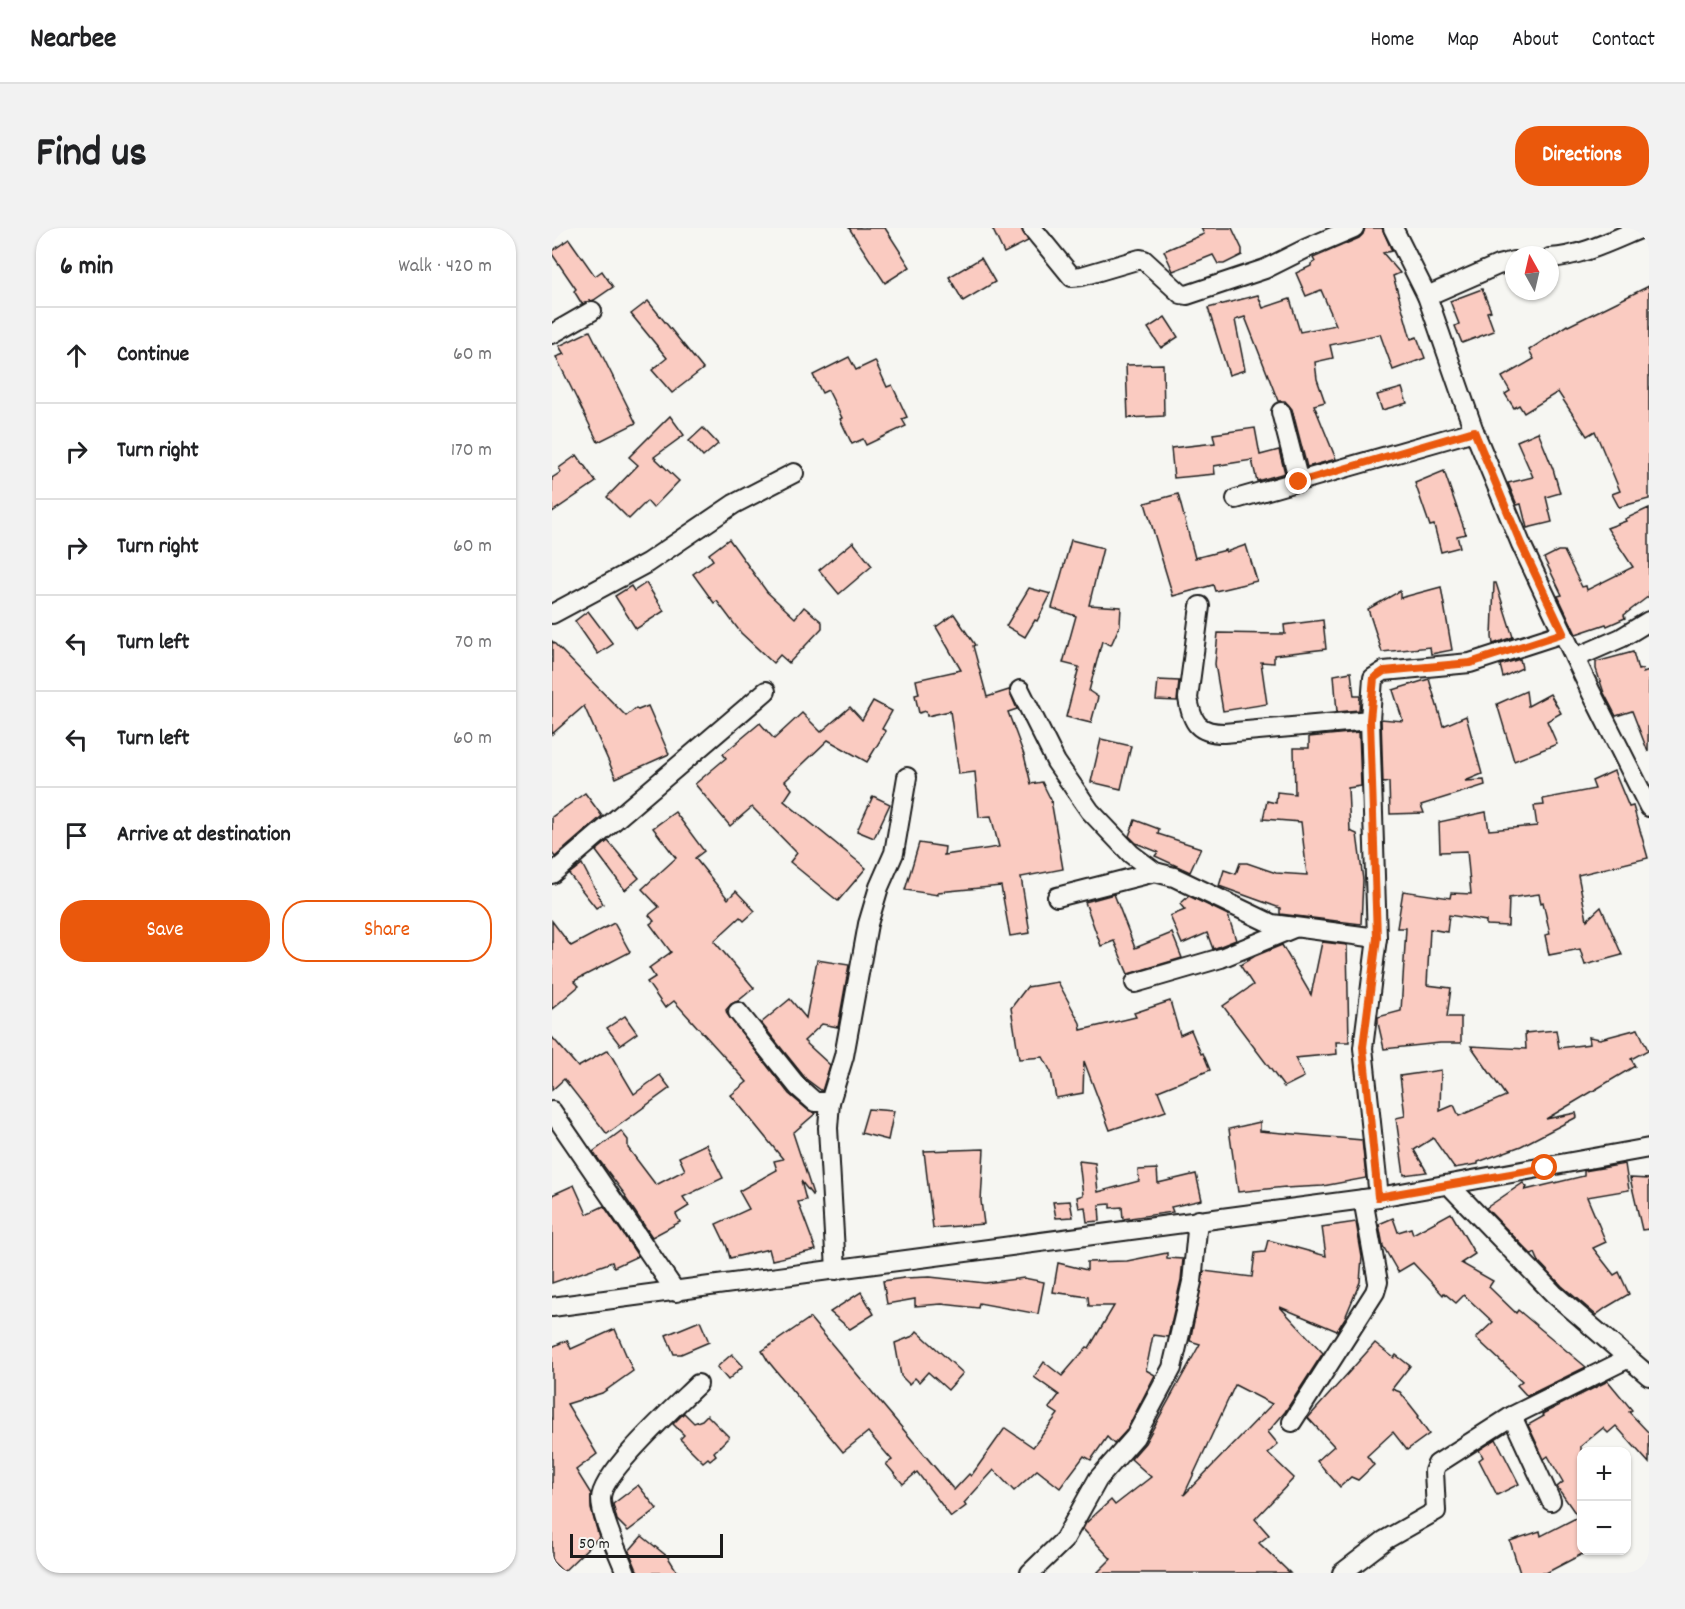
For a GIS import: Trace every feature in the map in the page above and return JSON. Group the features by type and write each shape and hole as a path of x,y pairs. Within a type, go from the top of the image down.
{"street":[{"path":"1032,228 1072,277 1141,259 1181,294 1186,295 1265,269 1354,228"},
{"path":"1393,228 1427,296 1474,431 1521,544 1649,807"},
{"path":"1559,257 1595,248 1642,228"},
{"path":"1427,296 1505,263"},
{"path":"552,334 592,311"},
{"path":"1281,412 1299,482"},
{"path":"1236,499 1474,431"},
{"path":"552,614 647,563 734,504 795,473"},
{"path":"1200,606 1188,698 1191,713 1198,726 1209,733 1224,733 1370,720"},
{"path":"1575,658 1621,638 1649,621"},
{"path":"1292,1422 1375,1292 1378,1282 1363,1047 1377,938 1370,720 1374,678 1384,671 1470,663 1563,633"},
{"path":"1020,690 1056,762 1090,812 1131,854 1155,872 1174,877 1272,924 1377,938"},
{"path":"552,874 766,691"},
{"path":"836,1270 828,1128 830,1102 844,1056 868,924 879,887 894,854 907,777"},
{"path":"1057,897 1155,872"},
{"path":"1135,983 1221,958 1294,928"},
{"path":"738,1012 798,1087 815,1102 830,1102"},
{"path":"552,1111 676,1292"},
{"path":"552,1307 1371,1198 1450,1186 1649,1148"},
{"path":"1450,1186 1554,1294 1649,1376"},
{"path":"1030,1573 1064,1540 1098,1479 1135,1437 1172,1368 1192,1282 1198,1220"},
{"path":"1342,1573 1385,1540 1436,1511 1434,1467 1512,1416 1627,1359"},
{"path":"626,1573 603,1511 600,1498 602,1491 624,1458 698,1384"},
{"path":"1512,1416 1551,1501"}],"building":[{"path":"849,228 885,228 910,267 885,283"},
{"path":"992,228 1021,228 1028,241 1004,253"},
{"path":"1201,228 1232,228 1242,249 1242,255 1224,264 1218,264 1213,255 1173,271 1164,251 1204,234"},
{"path":"1365,228 1382,228 1392,251 1383,253 1400,273 1393,276 1411,339 1417,337 1425,358 1393,370 1380,334 1330,345 1333,358 1315,362 1317,379 1325,402 1314,405 1336,459 1307,467 1292,409 1285,401 1278,401 1245,317 1235,320 1245,370 1229,375 1208,308 1258,295 1263,308 1290,299 1300,332 1336,325 1321,290 1306,296 1296,273 1311,266 1315,262 1313,258 1359,238"},
{"path":"569,239 595,276 602,271 613,287 594,300 582,304 574,291 576,289 552,254 552,251"},
{"path":"981,258 995,282 963,301 949,277"},
{"path":"1649,286 1649,499 1619,507 1612,494 1620,491 1595,431 1587,436 1558,392 1524,413 1519,405 1514,408 1505,394 1510,391 1502,377 1534,359 1529,350 1567,325"},
{"path":"1482,289 1491,311 1487,312 1494,331 1462,343 1455,326 1459,324 1450,301"},
{"path":"648,301 703,369 672,393 652,370 667,358 631,314"},
{"path":"1165,317 1178,337 1161,348 1148,328"},
{"path":"590,331 636,423 598,442 556,357 564,354 559,346"},
{"path":"849,357 856,370 875,361 887,387 892,385 907,417 902,419 906,426 866,445 863,439 852,444 828,390 822,393 813,375"},
{"path":"1163,364 1164,416 1128,418 1126,365"},
{"path":"1402,388 1407,403 1382,410 1377,395"},
{"path":"670,416 684,435 654,457 679,481 653,508 647,501 629,519 607,497 638,465 629,457"},
{"path":"703,428 718,444 703,457 689,441"},
{"path":"1255,428 1260,455 1279,450 1285,473 1257,481 1252,460 1214,466 1215,474 1174,478 1171,448 1215,443 1213,434"},
{"path":"1538,432 1560,493 1546,497 1552,522 1527,528 1521,504 1517,505 1508,483 1533,477 1517,441"},
{"path":"577,455 596,482 552,512 552,478 561,472 559,468"},
{"path":"1444,471 1466,534 1457,536 1460,547 1441,552 1434,525 1430,526 1415,483"},
{"path":"1178,494 1195,558 1226,550 1226,552 1246,545 1257,581 1215,591 1213,585 1173,596 1145,503"},
{"path":"1649,508 1649,596 1624,615 1625,618 1607,626 1606,624 1576,634 1558,596 1562,595 1544,558 1558,551 1564,551 1582,587 1586,586 1587,590 1633,567 1607,528 1626,521 1625,519"},
{"path":"729,539 767,592 795,618 804,607 822,622 822,628 789,663 780,655 773,663 741,633 717,601 714,603 693,574 713,560 709,554"},
{"path":"1071,540 1103,548 1089,605 1121,607 1120,625 1111,645 1102,641 1089,691 1098,697 1091,723 1066,717 1079,667 1063,663 1076,616 1052,608"},
{"path":"853,542 872,566 839,594 819,570"},
{"path":"646,583 664,611 636,629 615,596 631,586 634,591"},
{"path":"1494,583 1496,583 1513,637 1493,644 1492,637"},
{"path":"1441,587 1452,650 1431,654 1430,647 1382,652 1368,609 1400,591 1400,598"},
{"path":"1029,588 1051,594 1037,621 1035,620 1025,637 1006,626"},
{"path":"588,611 613,644 598,654 575,621"},
{"path":"954,614 975,645 973,646 987,697 1009,690 1017,709 1008,712 1024,755 1031,784 1042,782 1051,800 1063,869 1021,877 1030,933 1010,936 1001,886 938,892 938,895 905,890 919,843 945,847 944,855 999,847 991,816 979,817 975,772 959,774 950,711 927,716 926,711 919,713 915,695 919,694 916,680 961,670 936,627"},
{"path":"1323,620 1326,649 1274,655 1274,663 1261,662 1267,704 1223,711 1215,664 1218,633 1285,634 1284,625"},
{"path":"552,641 626,716 636,708 638,710 648,706 669,754 616,778 584,706 552,734"},
{"path":"1633,652 1638,670 1642,669 1643,673 1649,671 1648,752 1632,711 1616,716 1604,693 1596,669 1596,662"},
{"path":"1520,659 1522,668 1503,677 1500,665"},
{"path":"1351,672 1354,696 1360,696 1359,710 1337,712 1334,675"},
{"path":"1429,679 1443,726 1466,716 1482,774 1465,781 1484,780 1485,785 1421,805 1424,813 1390,814 1389,782 1383,783 1381,719 1403,721 1393,690"},
{"path":"1158,680 1179,681 1177,701 1156,700"},
{"path":"1526,691 1528,706 1550,694 1561,713 1547,721 1557,744 1514,761 1497,704"},
{"path":"873,701 892,711 882,729 886,731 867,762 828,740 785,781 792,789 784,801 866,868 838,901 790,862 797,853 752,807 730,826 695,784 726,758 723,754 760,723 774,739 802,713 821,732 850,707 862,720"},
{"path":"1359,732 1361,786 1348,788 1350,831 1357,834 1363,880 1361,924 1280,914 1280,908 1219,886 1224,870 1236,874 1240,863 1247,863 1276,873 1307,875 1301,822 1263,819 1267,801 1276,803 1277,792 1295,794 1294,748 1309,748 1309,737"},
{"path":"1101,739 1131,746 1121,789 1091,782"},
{"path":"1614,771 1629,807 1633,806 1648,858 1578,875 1587,920 1601,907 1622,955 1585,965 1580,949 1549,955 1545,935 1550,934 1539,894 1509,898 1508,926 1486,925 1486,921 1449,915 1447,932 1430,929 1427,985 1451,988 1447,1017 1461,1017 1461,1043 1384,1049 1378,1017 1401,1011 1406,928 1397,928 1403,891 1450,898 1451,893 1471,894 1467,851 1440,852 1439,822 1486,812 1489,830 1537,826 1534,806 1544,805 1543,799 1595,789 1592,781"},
{"path":"585,793 602,816 555,857 552,853 552,817"},
{"path":"873,796 890,804 874,838 857,831"},
{"path":"675,812 704,851 695,858 728,899 736,891 755,911 744,921 740,917 714,941 754,988 726,1010 789,1094 808,1110 816,1113 793,1133 813,1194 801,1181 806,1200 798,1202 816,1250 772,1260 769,1249 730,1258 716,1224 749,1209 739,1191 777,1170 774,1161 783,1159 731,1095 747,1082 674,1001 665,1008 647,982 655,977 649,968 671,952 650,924 654,921 649,915 659,907 642,889 676,858 653,828"},
{"path":"1135,820 1159,829 1158,834 1201,848 1190,872 1155,856 1158,852 1136,843 1129,836"},
{"path":"608,841 639,878 625,890 596,851"},
{"path":"582,864 603,904 596,908 569,874"},
{"path":"1114,894 1135,948 1172,933 1182,958 1128,974 1114,941 1101,946 1085,902"},
{"path":"1189,896 1228,915 1236,940 1213,949 1207,933 1182,944 1170,916 1185,910 1180,904"},
{"path":"552,921 571,946 614,923 630,952 574,981 579,986 552,1009"},
{"path":"1322,942 1347,945 1349,1042 1336,1042 1337,1054 1295,1058 1304,1077 1284,1087 1223,1006 1253,985 1240,965 1282,945 1311,995"},
{"path":"817,960 849,965 838,1027 822,1024 804,1041 830,1065 822,1091 806,1079 761,1023 790,999 806,1018"},
{"path":"1058,982 1080,1023 1081,1030 1136,1017 1134,1013 1170,1001 1180,1035 1191,1030 1210,1070 1158,1091 1166,1111 1110,1130 1084,1061 1083,1093 1056,1098 1051,1072 1043,1057 1019,1059 1011,1008 1027,987"},
{"path":"625,1016 637,1033 620,1045 607,1028"},
{"path":"1638,1029 1648,1050 1631,1059 1635,1066 1546,1119 1576,1113 1577,1117 1521,1146 1478,1162 1478,1164 1454,1168 1433,1138 1414,1150 1427,1172 1404,1175 1396,1118 1405,1116 1400,1076 1441,1070 1440,1111 1454,1105 1459,1116 1506,1096 1471,1046 1526,1049 1525,1033 1556,1030 1559,1048 1590,1044 1589,1037 1600,1039"},
{"path":"552,1037 578,1067 608,1050 634,1094 660,1075 670,1088 607,1134 564,1079 552,1090"},
{"path":"868,1109 894,1111 888,1140 861,1133"},
{"path":"1260,1122 1260,1131 1362,1140 1366,1178 1323,1186 1238,1192 1229,1129"},
{"path":"621,1131 628,1140 628,1148 656,1185 685,1170 679,1157 706,1144 723,1178 683,1197 689,1206 676,1214 680,1222 652,1237 626,1196 593,1152"},
{"path":"984,1149 981,1201 984,1224 933,1228 924,1151"},
{"path":"1079,1161 1095,1163 1098,1192 1139,1181 1138,1170 1157,1169 1158,1183 1196,1174 1202,1200 1171,1207 1173,1212 1123,1219 1122,1207 1110,1208 1110,1204 1099,1205 1100,1221 1087,1222 1085,1207 1079,1208 1077,1197 1083,1195"},
{"path":"1625,1164 1629,1190 1587,1197 1606,1242 1593,1248 1614,1275 1619,1272 1629,1294 1596,1315 1562,1286 1539,1262 1535,1253 1532,1255 1486,1208 1523,1183 1527,1187 1525,1190 1584,1176 1584,1171"},
{"path":"1630,1178 1649,1179 1649,1229 1642,1230"},
{"path":"574,1185 587,1214 604,1206 638,1256 614,1267 612,1262 552,1283 552,1195"},
{"path":"1070,1201 1073,1217 1056,1218 1053,1202"},
{"path":"1451,1213 1475,1254 1461,1263 1493,1281 1489,1287 1516,1313 1518,1310 1586,1367 1527,1396 1517,1385 1522,1381 1476,1338 1493,1322 1464,1295 1456,1303 1444,1293 1443,1295 1413,1263 1398,1272 1383,1246 1379,1224 1393,1218 1398,1232 1411,1228 1413,1234"},
{"path":"1356,1222 1362,1257 1360,1282 1337,1331 1280,1307 1323,1353 1285,1412 1268,1432 1278,1444 1268,1453 1294,1478 1255,1519 1269,1535 1259,1543 1290,1573 1097,1573 1111,1559 1083,1529 1086,1523 1111,1500 1115,1505 1151,1477 1131,1459 1145,1443 1200,1344 1190,1341 1204,1271 1252,1277 1255,1253 1265,1252 1268,1240 1326,1256 1322,1227","holes":["1235,1385 1272,1404 1184,1495"]},
{"path":"1167,1253 1167,1258 1183,1259 1181,1280 1168,1337 1153,1335 1146,1370 1155,1375 1126,1431 1114,1444 1107,1437 1091,1460 1084,1456 1060,1488 1037,1470 1014,1491 994,1470 964,1503 966,1506 951,1517 917,1472 903,1484 886,1464 892,1460 868,1432 843,1452 762,1351 810,1318 954,1490 969,1474 971,1476 1005,1428 1033,1447 1058,1414 1049,1408 1059,1395 1034,1377 1044,1362 1062,1376 1087,1347 1089,1348 1114,1306 1089,1306 1088,1297 1053,1292 1058,1263 1087,1270 1087,1262 1127,1261"},
{"path":"930,1277 985,1283 1024,1278 1044,1282 1038,1314 979,1303 978,1308 942,1304 915,1306 915,1299 887,1304 883,1281"},
{"path":"861,1292 874,1314 850,1329 830,1312"},
{"path":"700,1321 709,1342 681,1354 674,1354 666,1335"},
{"path":"615,1329 633,1371 602,1393 567,1404 597,1454 576,1470 591,1494 591,1509 599,1537 563,1572 552,1561 552,1347 567,1340 571,1349"},
{"path":"917,1331 963,1373 948,1390 928,1372 919,1382 915,1378 909,1384 901,1376 895,1343 913,1336"},
{"path":"1375,1343 1394,1358 1396,1355 1410,1366 1392,1389 1400,1392 1419,1416 1417,1417 1429,1434 1407,1450 1393,1432 1367,1456 1374,1465 1358,1480 1351,1477 1340,1487 1317,1461 1334,1446 1308,1418"},
{"path":"732,1354 743,1366 728,1380 717,1367"},
{"path":"1608,1381 1632,1410 1629,1412 1649,1433 1649,1463 1616,1426 1608,1433 1603,1428 1581,1447 1577,1447 1577,1516 1557,1487 1563,1482 1548,1456 1544,1459 1528,1425 1544,1416 1542,1414"},
{"path":"684,1413 694,1423 707,1415 729,1437 714,1452 716,1455 710,1460 708,1458 703,1462 680,1439 684,1435 673,1424"},
{"path":"1496,1439 1519,1484 1497,1495 1479,1460 1483,1457 1479,1450"},
{"path":"638,1485 657,1509 628,1531 617,1520 613,1504"},
{"path":"1577,1518 1577,1555 1580,1555 1546,1573 1520,1573 1510,1541 1540,1531 1541,1536"},
{"path":"642,1536 668,1557 678,1573 640,1573 637,1570 629,1551"}],"route":[{"path":"1299,482 1474,431 1521,544 1563,633 1470,663 1384,671 1374,678 1370,720 1377,938 1363,1047 1378,1197 1545,1168"}]}
